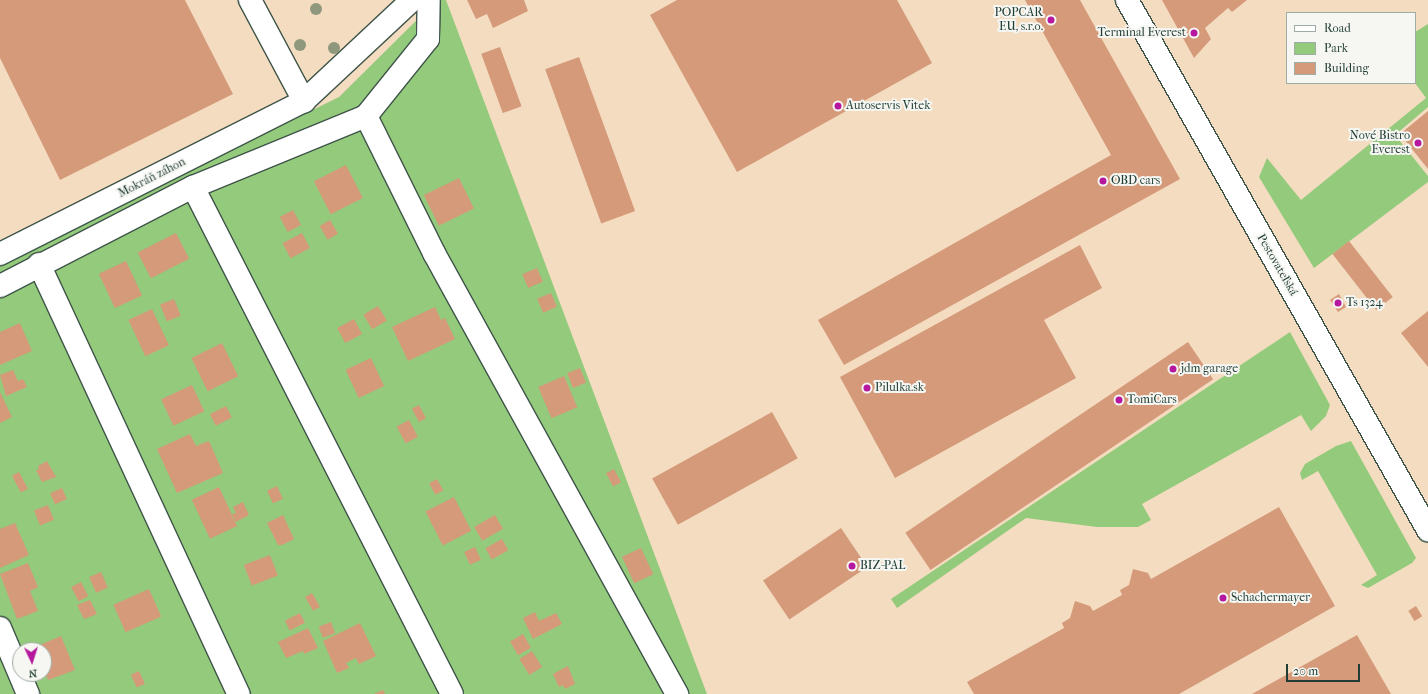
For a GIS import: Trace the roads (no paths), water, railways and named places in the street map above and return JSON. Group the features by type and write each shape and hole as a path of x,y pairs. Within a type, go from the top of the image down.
{"street":[{"path":"250,0 304,101"},
{"name":"Pestovateľská","path":"1127,0 1428,530"},
{"path":"0,286 40,264 193,187 366,116 428,39 423,3"},
{"name":"Mokráň záhon","path":"0,254 304,101 423,3"},
{"path":"366,116 434,253 677,694"},
{"path":"193,187 452,694"},
{"path":"40,264 239,694"},
{"path":"0,628 28,694"}],"place":[{"name":"POPCAR EU, s.r.o.","path":"1051,20"},
{"name":"Terminal Everest","path":"1194,33"},
{"name":"Autoservis Vitek","path":"838,106"},
{"name":"Nové Bistro Everest","path":"1418,143"},
{"name":"OBD cars","path":"1103,181"},
{"name":"Ts 1324","path":"1338,303"},
{"name":"jdm garage","path":"1173,369"},
{"name":"Pilulka.sk","path":"867,388"},
{"name":"TomiCars","path":"1119,400"},
{"name":"BIZ-PAL","path":"852,566"},
{"name":"Schachermayer","path":"1223,598"}]}
